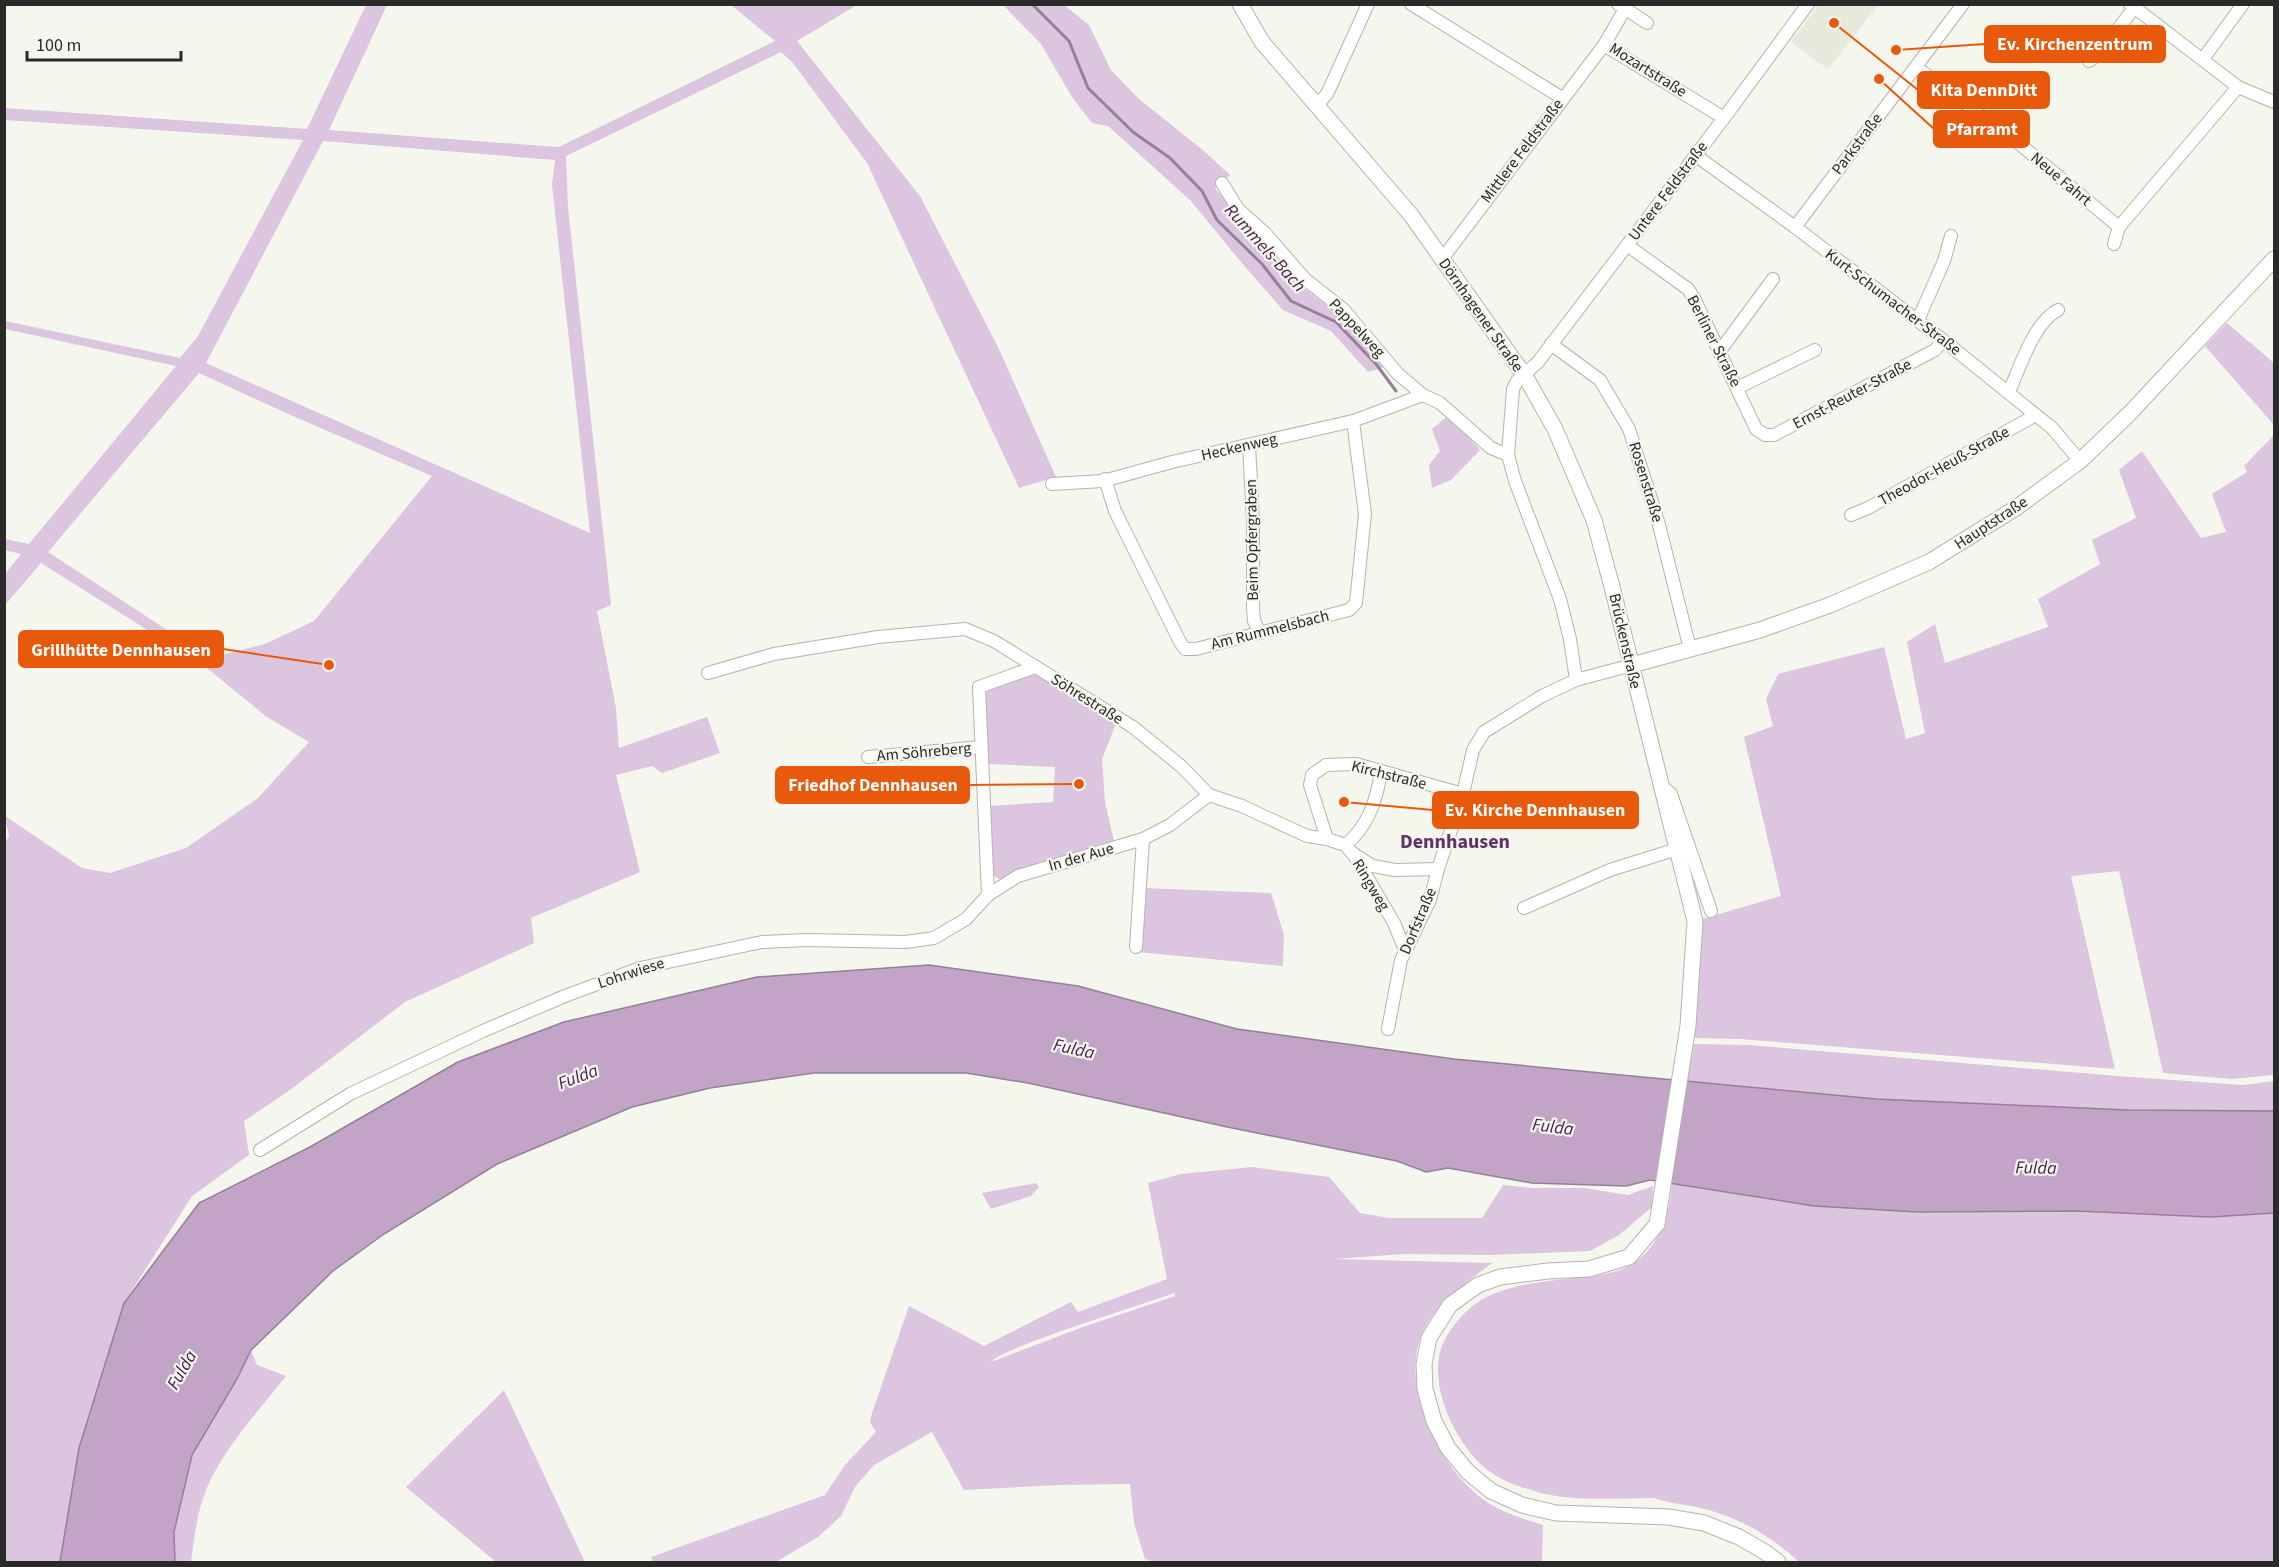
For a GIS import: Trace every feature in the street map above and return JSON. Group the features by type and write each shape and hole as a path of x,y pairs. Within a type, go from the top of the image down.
{"street":[{"name":"Dörnhagener Straße","path":"1240,4 1263,42 1411,214 1525,376 1517,381 1513,389 1508,455 1515,481 1560,599 1570,639 1576,680"},
{"path":"1317,105 1327,94 1368,4"},
{"path":"1411,4 1562,98"},
{"name":"Untere Feldstraße","path":"1525,376 1724,118 1808,4"},
{"name":"Parkstraße","path":"1795,227 1963,4"},
{"path":"2203,59 2243,4"},
{"path":"2088,62 2099,54 2132,6 2238,87 2274,102"},
{"name":"Mozartstraße","path":"1647,23 1622,7 1604,45 1724,118"},
{"name":"Mittlere Feldstraße","path":"1442,259 1604,45"},
{"name":"Neue Fahrt","path":"1916,67 2022,146 2119,227"},
{"path":"2114,244 2119,227 2238,87"},
{"name":"Kurt-Schumacher-Straße","path":"1695,155 1795,227 2009,392 2052,428 2080,461"},
{"name":"Pappelweg","path":"1222,183 1238,209 1265,232 1305,279 1342,309 1398,374 1424,395 1440,403 1491,448 1508,455"},
{"path":"1918,320 1944,261 1951,236"},
{"name":"Berliner Straße","path":"1627,245 1688,289 1756,429"},
{"name":"Hauptstraße","path":"1632,664 1760,630 1830,605 1929,562 2016,508 2080,461 2130,413 2274,259"},
{"path":"1719,352 1773,279"},
{"path":"2009,392 2039,327 2049,314 2058,310"},
{"name":"Ernst-Reuter-Straße","path":"1756,429 1765,435 1774,435 1935,350 1943,340"},
{"name":"Rosenstraße","path":"1551,344 1600,380 1629,429 1658,521 1690,649"},
{"path":"1737,387 1815,350"},
{"name":"Brückenstraße","path":"1525,376 1569,459 1594,520 1661,785 1671,795 1712,911"},
{"name":"Heckenweg","path":"1052,484 1104,481 1353,421 1424,395"},
{"name":"Theodor-Heuß-Straße","path":"1851,515 1868,508 2037,416"},
{"name":"Am Rummelsbach","path":"1105,479 1119,520 1185,650 1260,633 1349,610 1356,603 1365,514 1353,421"},
{"name":"Beim Opfergraben","path":"1249,445 1253,520 1253,608 1254,621 1260,633"},
{"name":"Söhrestraße","path":"708,673 774,654 878,637 965,629 994,641 1084,695 1158,746 1209,795 1242,806 1307,836 1327,839 1349,849 1373,866 1395,870 1438,869"},
{"name":"Dorfstraße","path":"1388,1029 1394,991 1405,950 1430,900 1463,794 1473,750 1484,732 1542,696 1576,680 1632,664"},
{"path":"988,895 979,687 1035,667"},
{"name":"Am Söhreberg","path":"868,757 981,747"},
{"name":"Kirchstraße","path":"1327,839 1310,784 1312,775 1326,765 1356,764 1381,773 1463,794"},
{"path":"1349,849 1374,805 1381,773"},
{"path":"1661,785 1695,921 1691,1001 1657,1224 1629,1257 1589,1269 1500,1277 1478,1285 1450,1305 1429,1338 1424,1364 1425,1389 1434,1421 1448,1448 1468,1472 1491,1491 1522,1505 1556,1513 1669,1517 1704,1523 1739,1537 1765,1552 1778,1563"},
{"name":"In der Aue","path":"1018,876 1143,839 1170,825 1209,795"},
{"path":"1136,947 1143,839"},
{"name":"Ringweg","path":"1349,849 1394,923 1405,950"},
{"path":"1524,908 1610,870 1677,849"},
{"name":"Lohrwiese","path":"260,1150 350,1095 493,1027 565,996 640,968 762,942 807,940 906,942 934,938 966,919 988,895 1018,876"}],"shaded area":[{"path":"1819,4 1878,5 1828,69 1791,42"},
{"path":"366,5 387,5 329,130 559,147 775,41 731,5 857,5 797,41 920,196 998,347 1056,477 1019,488 867,163 793,63 781,52 566,156 568,207 611,605 597,611 616,708 619,748 707,717 720,753 662,773 652,766 616,775 640,872 531,918 534,943 405,1002 290,1090 244,1121 249,1155 192,1196 124,1303 79,1448 60,1562 5,1562 4,843 9,837 5,816 82,868 110,873 186,848 258,798 309,742 267,717 203,665 41,563 5,605 5,574 21,554 5,550 5,539 29,544 176,366 5,329 5,321 180,358 198,336 303,140 5,120 5,108 307,129","holes":["323,141 555,160 552,185 590,533 206,363","199,373 432,476 314,621 265,644 226,654 190,645 48,552"]},
{"path":"1003,5 1064,5 1089,25 1111,70 1139,99 1230,175 1215,188 1253,234 1303,287 1338,314 1385,367 1368,372 1331,331 1283,310 1190,200 1108,126 1092,123 1072,97 1041,44"},
{"path":"2227,323 2274,363 2274,425 2205,346"},
{"path":"1449,415 1480,450 1451,480 1432,488 1429,465 1440,451 1432,429"},
{"path":"2274,435 2274,1075 2232,1079 2163,1073 2119,871 2071,876 2115,1069 1741,1039 1695,1038 1688,1026 1695,921 1781,896 1744,737 1773,726 1766,699 1778,674 1884,647 1906,739 1925,733 1907,642 1935,624 1945,663 2048,627 2038,599 2100,564 2092,540 2136,518 2119,470 2142,451 2201,538 2226,532 2212,494 2247,472 2244,466"},
{"path":"1035,669 1117,721 1102,759 1105,802 1114,841 999,879 991,874 988,806 1053,802 1055,767 988,764 985,688"},
{"path":"1143,888 1271,893 1284,935 1283,966 1138,952"},
{"path":"1694,1044 1749,1045 2243,1085 2274,1081 2274,1111 2128,1110 1876,1099 1687,1082"},
{"path":"1251,1167 1329,1177 1360,1213 1389,1218 1482,1218 1503,1185 1533,1188 1584,1188 1628,1195 1653,1186 1652,1207 1619,1235 1590,1251 1491,1255 1405,1254 1334,1259 1492,1263 1443,1303 1422,1334 1416,1355 1416,1378 1420,1402 1439,1448 1468,1486 1484,1500 1498,1508 1543,1525 1542,1562 1155,1562 1145,1559 1134,1523 1130,1484 964,1490 932,1432 874,1465 855,1487 841,1516 818,1537 776,1562 653,1562 651,1557 825,1495 845,1465 876,1432 870,1422 872,1413 909,1306 984,1346 1071,1302 1078,1312 1167,1279 1148,1183 1181,1174","holes":["1174,1293 1175,1296 1083,1327 991,1362 1001,1355 1047,1336"]},
{"path":"1036,1183 1039,1187 1031,1196 991,1209 982,1193"},
{"path":"1672,1183 1814,1206 1918,1212 2077,1211 2210,1217 2274,1213 2274,1562 1799,1562 1764,1535 1724,1515 1654,1498 1591,1499 1559,1496 1519,1486 1495,1475 1483,1466 1460,1439 1445,1406 1438,1373 1439,1357 1444,1341 1459,1319 1478,1302 1489,1296 1515,1287 1608,1273 1631,1265 1649,1249 1662,1229 1669,1206"},
{"path":"251,1350 257,1365 286,1376 242,1430 213,1474 200,1508 191,1562 175,1562 174,1532 192,1455 237,1379"},
{"path":"504,1390 585,1562 496,1562 406,1487"}],"water":[{"name":"Fulda","path":"929,965 1078,986 1237,1029 1454,1059 1876,1099 2128,1110 2274,1111 2274,1213 2210,1217 2077,1211 1918,1212 1814,1206 1650,1180 1626,1186 1532,1183 1448,1168 1426,1172 1397,1161 1232,1128 1028,1083 966,1073 814,1073 710,1088 632,1107 497,1164 384,1234 333,1271 251,1350 237,1379 192,1455 174,1532 175,1562 60,1562 79,1448 124,1303 199,1203 310,1147 458,1062 564,1022 757,977"}],"waterway":[{"name":"Rummels-Bach","path":"1032,4 1069,41 1088,88 1133,132 1170,158 1202,191 1217,220 1262,264 1291,301 1336,322 1376,364 1396,391"}],"place":[{"name":"Kita DennDitt","path":"1834,23"},
{"name":"Ev. Kirchenzentrum","path":"1896,50"},
{"name":"Pfarramt","path":"1879,79"},
{"name":"Grillhütte Dennhausen","path":"329,665"},
{"name":"Friedhof Dennhausen","path":"1079,784"},
{"name":"Ev. Kirche Dennhausen","path":"1344,802"}],"district":[{"name":"Dennhausen","path":"1455,842"}]}
